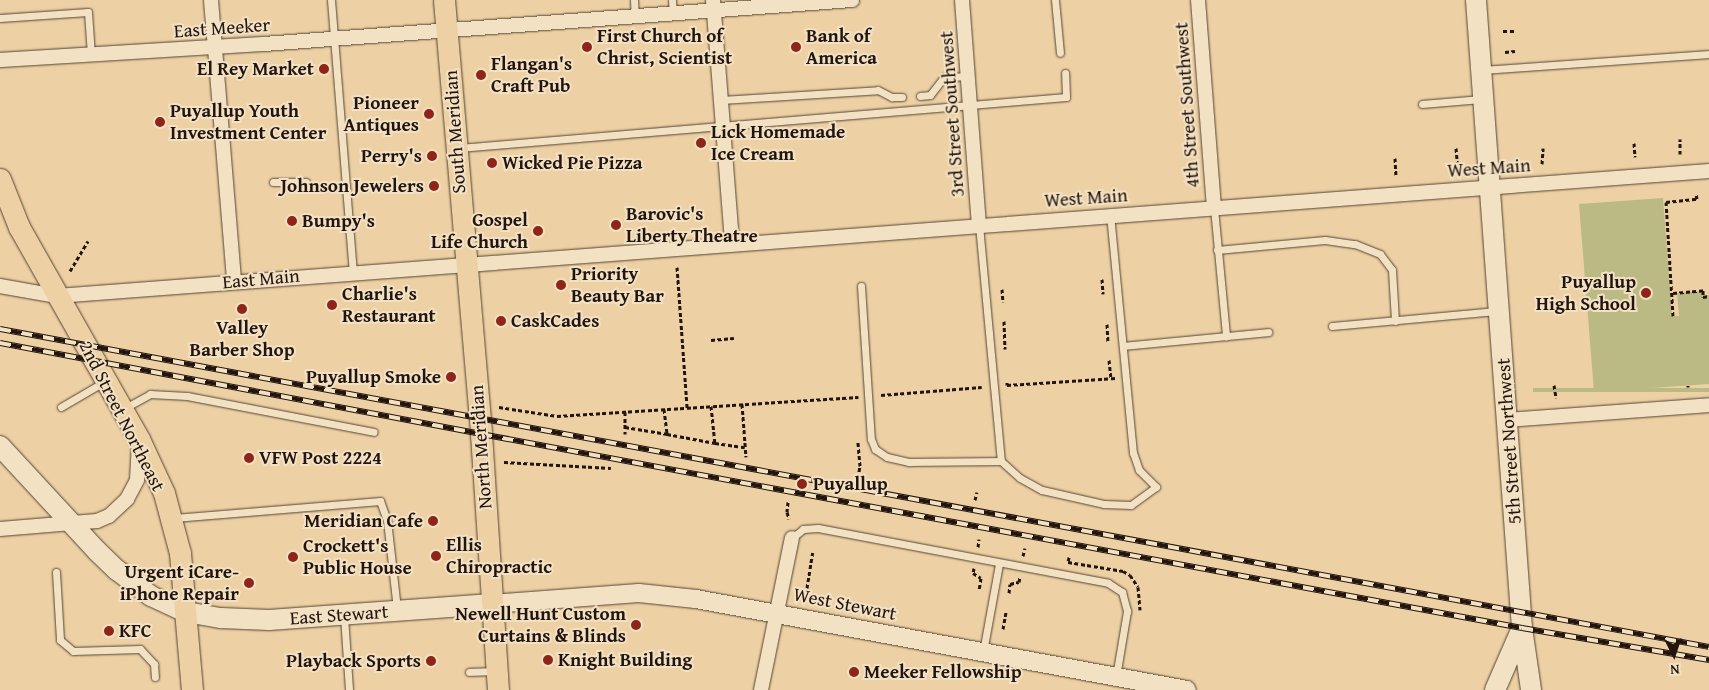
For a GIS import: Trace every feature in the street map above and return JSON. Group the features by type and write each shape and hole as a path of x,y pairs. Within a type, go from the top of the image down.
{"main road":[{"name":"South Meridian","path":"444,0 465,264"},
{"name":"5th Street Northwest","path":"1476,0 1522,628 1495,690"},
{"name":"2nd Street Northeast","path":"0,179 19,227 107,380 157,476 180,553 192,690"},
{"name":"North Meridian","path":"465,264 481,441 497,680"},
{"path":"0,446 99,554 130,581 151,596 186,612"},
{"name":"East Stewart","path":"186,612 221,618 243,619 491,604"},
{"path":"1522,628 1531,690"}],"street":[{"path":"211,0 234,282"},
{"name":"East Meeker","path":"0,60 215,47 636,17 672,7 852,0"},
{"name":"3rd Street Southwest","path":"962,0 979,225"},
{"name":"4th Street Southwest","path":"1198,0 1214,208"},
{"path":"713,6 732,244"},
{"name":"West Main","path":"465,264 1709,170"},
{"name":"East Main","path":"0,286 57,296 465,264"},
{"path":"1507,420 1709,405"},
{"path":"0,529 97,521 108,516 127,500 137,480 139,439"},
{"path":"761,690 792,538"},
{"name":"West Stewart","path":"491,604 639,593 696,599 776,612 1188,690"}],"lane":[{"path":"331,0 353,272"},
{"path":"634,0 636,17"},
{"path":"1055,0 1060,53"},
{"path":"0,18 88,12 91,55"},
{"path":"1481,70 1709,54"},
{"path":"456,148 1066,97 1065,73"},
{"path":"920,96 930,96 944,77 968,76"},
{"path":"721,100 878,90 892,98 902,97"},
{"path":"1422,104 1484,99"},
{"path":"273,182 306,182"},
{"path":"1214,208 1226,336"},
{"path":"861,286 871,438 875,449 887,457 909,462 1001,461 1020,478 1042,490 1104,504 1131,506 1156,487 1139,470 1134,459 1110,215"},
{"path":"979,225 1001,461"},
{"path":"1217,250 1325,240 1355,244 1380,254 1392,270 1395,320"},
{"path":"1332,326 1499,311"},
{"path":"1123,346 1268,332"},
{"path":"61,407 107,380"},
{"path":"123,409 150,394 187,396 374,432"},
{"path":"171,518 380,501 387,520 397,610"},
{"path":"792,538 802,529 818,528 999,564 1108,583 1122,592 1127,611 1116,677"},
{"path":"983,652 999,564"},
{"path":"56,572 60,640 73,651 140,649 154,664 155,677"},
{"path":"344,614 349,690"},
{"path":"469,672 497,680"}],"path":[{"path":"1503,31 1514,31"},
{"path":"1504,52 1515,51"},
{"path":"1680,139 1680,154"},
{"path":"1634,143 1635,157"},
{"path":"1456,148 1458,170"},
{"path":"1542,164 1543,148"},
{"path":"1395,158 1396,175"},
{"path":"1673,316 1666,202 1696,200 1696,194"},
{"path":"70,271 88,240"},
{"path":"677,267 687,408"},
{"path":"1102,279 1104,294"},
{"path":"1002,289 1003,302"},
{"path":"1672,295 1704,290 1703,297 1709,296"},
{"path":"1004,321 1005,349"},
{"path":"1107,323 1108,342"},
{"path":"711,340 734,338"},
{"path":"1110,360 1111,378"},
{"path":"1007,385 1126,377"},
{"path":"1554,385 1556,398"},
{"path":"881,395 982,386"},
{"path":"499,407 557,416 862,396"},
{"path":"742,404 746,457"},
{"path":"711,406 715,443"},
{"path":"664,409 667,434"},
{"path":"625,412 625,434"},
{"path":"625,427 715,443 745,446"},
{"path":"858,436 860,466 858,478"},
{"path":"504,462 611,468"},
{"path":"975,500 977,492"},
{"path":"788,502 787,512 789,518"},
{"path":"807,588 813,552"},
{"path":"1003,629 1006,612"}],"shaded area":[{"name":"Puyallup High School","path":"1663,198 1672,316 1679,316 1677,293 1704,291 1705,295 1709,295 1709,384 1594,392 1579,204"},
{"path":"1533,388 1709,388 1709,392 1533,392"}],"railway":[{"path":"0,329 1709,647"},
{"path":"0,343 1522,628 1709,660"}],"place":[{"name":"First Church of Christ, Scientist","path":"587,47"},
{"name":"Bank of America","path":"796,47"},
{"name":"El Rey Market","path":"324,69"},
{"name":"Flangan's Craft Pub","path":"481,75"},
{"name":"Pioneer Antiques","path":"429,114"},
{"name":"Puyallup Youth Investment Center","path":"160,122"},
{"name":"Lick Homemade Ice Cream","path":"701,143"},
{"name":"Perry's","path":"432,156"},
{"name":"Wicked Pie Pizza","path":"492,163"},
{"name":"Johnson Jewelers","path":"434,186"},
{"name":"Bumpy's","path":"292,221"},
{"name":"Barovic's Liberty Theatre","path":"616,225"},
{"name":"Gospel Life Church","path":"538,231"},
{"name":"Priority Beauty Bar","path":"561,285"},
{"name":"Puyallup High School","path":"1646,293"},
{"name":"Charlie's Restaurant","path":"332,305"},
{"name":"Valley Barber Shop","path":"242,309"},
{"name":"CaskCades","path":"501,321"},
{"name":"Puyallup Smoke","path":"451,377"},
{"name":"VFW Post 2224","path":"249,458"},
{"name":"Puyallup","path":"802,484"},
{"name":"Meridian Cafe","path":"433,521"},
{"name":"Ellis Chiropractic","path":"436,556"},
{"name":"Crockett's Public House","path":"293,557"},
{"name":"Urgent iCare- iPhone Repair","path":"249,583"},
{"name":"Newell Hunt Custom Curtains & Blinds","path":"636,625"},
{"name":"KFC","path":"109,631"},
{"name":"Knight Building","path":"548,660"},
{"name":"Playback Sports","path":"431,661"},
{"name":"Meeker Fellowship","path":"854,672"}]}
